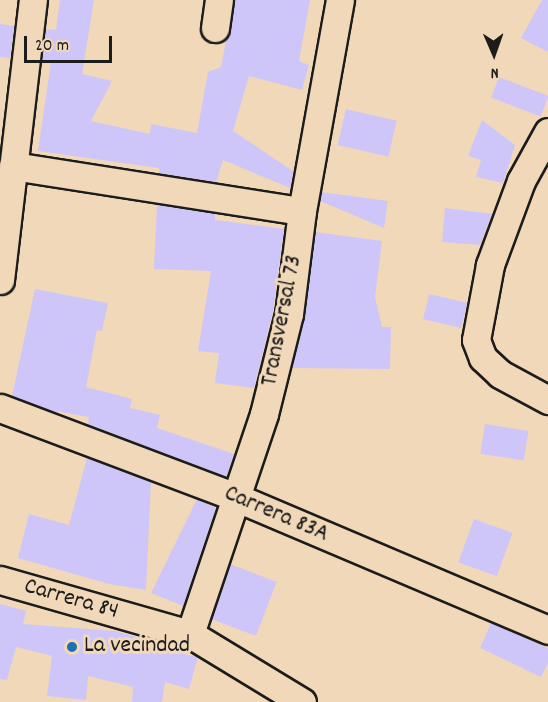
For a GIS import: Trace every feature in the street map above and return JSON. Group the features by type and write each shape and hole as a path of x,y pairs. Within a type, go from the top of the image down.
{"street":[{"path":"0,280 13,166 10,84 33,0"},
{"path":"214,28 219,0"},
{"name":"Transversal 73","path":"190,634 264,414 289,314 302,211 340,0"},
{"path":"548,132 521,181 490,265 476,340 483,358 500,374 548,400"},
{"path":"13,166 302,211"},
{"name":"Carrera 83A","path":"0,408 235,497 548,630"},
{"name":"Carrera 84","path":"0,580 190,634 302,702"}],"building":[{"path":"60,0 94,0 82,74 112,81 91,121 150,134 151,124 197,133 208,72 221,67 234,0 310,0 299,61 309,65 302,90 249,76 233,131 293,171 290,188 223,160 216,182 159,173 159,168 38,151 51,62 42,61 45,29 56,30"},
{"path":"542,0 548,0 548,52 521,38"},
{"path":"0,24 14,26 10,58 0,57"},
{"path":"499,77 548,96 541,117 491,98"},
{"path":"346,109 397,121 388,157 338,145"},
{"path":"482,120 515,145 503,183 476,177 481,160 468,156"},
{"path":"321,192 388,201 384,228 320,201"},
{"path":"157,204 215,213 215,220 284,229 273,311 254,388 215,383 219,353 198,351 211,271 154,269"},
{"path":"445,208 492,214 480,245 442,242"},
{"path":"315,232 382,241 375,297 382,327 391,327 390,369 292,368 305,316"},
{"path":"35,289 108,303 102,331 97,330 86,387 132,399 130,408 160,415 157,428 234,454 226,477 88,424 89,417 49,410 12,396"},
{"path":"429,294 467,303 461,328 423,319"},
{"path":"485,424 528,431 524,461 480,454"},
{"path":"87,458 151,482 146,590 109,584 18,558 29,514 69,525"},
{"path":"197,499 216,508 183,606 151,593"},
{"path":"474,519 513,533 497,576 458,562"},
{"path":"230,564 277,582 256,636 209,618"},
{"path":"0,604 26,611 23,624 115,631 141,638 139,645 198,657 189,689 165,682 162,702 132,702 133,687 88,676 86,700 47,696 52,656 16,647 7,680 0,679"},
{"path":"491,623 548,648 548,663 541,677 480,648"}],"place":[{"name":"La vecindad","path":"72,647"}]}
